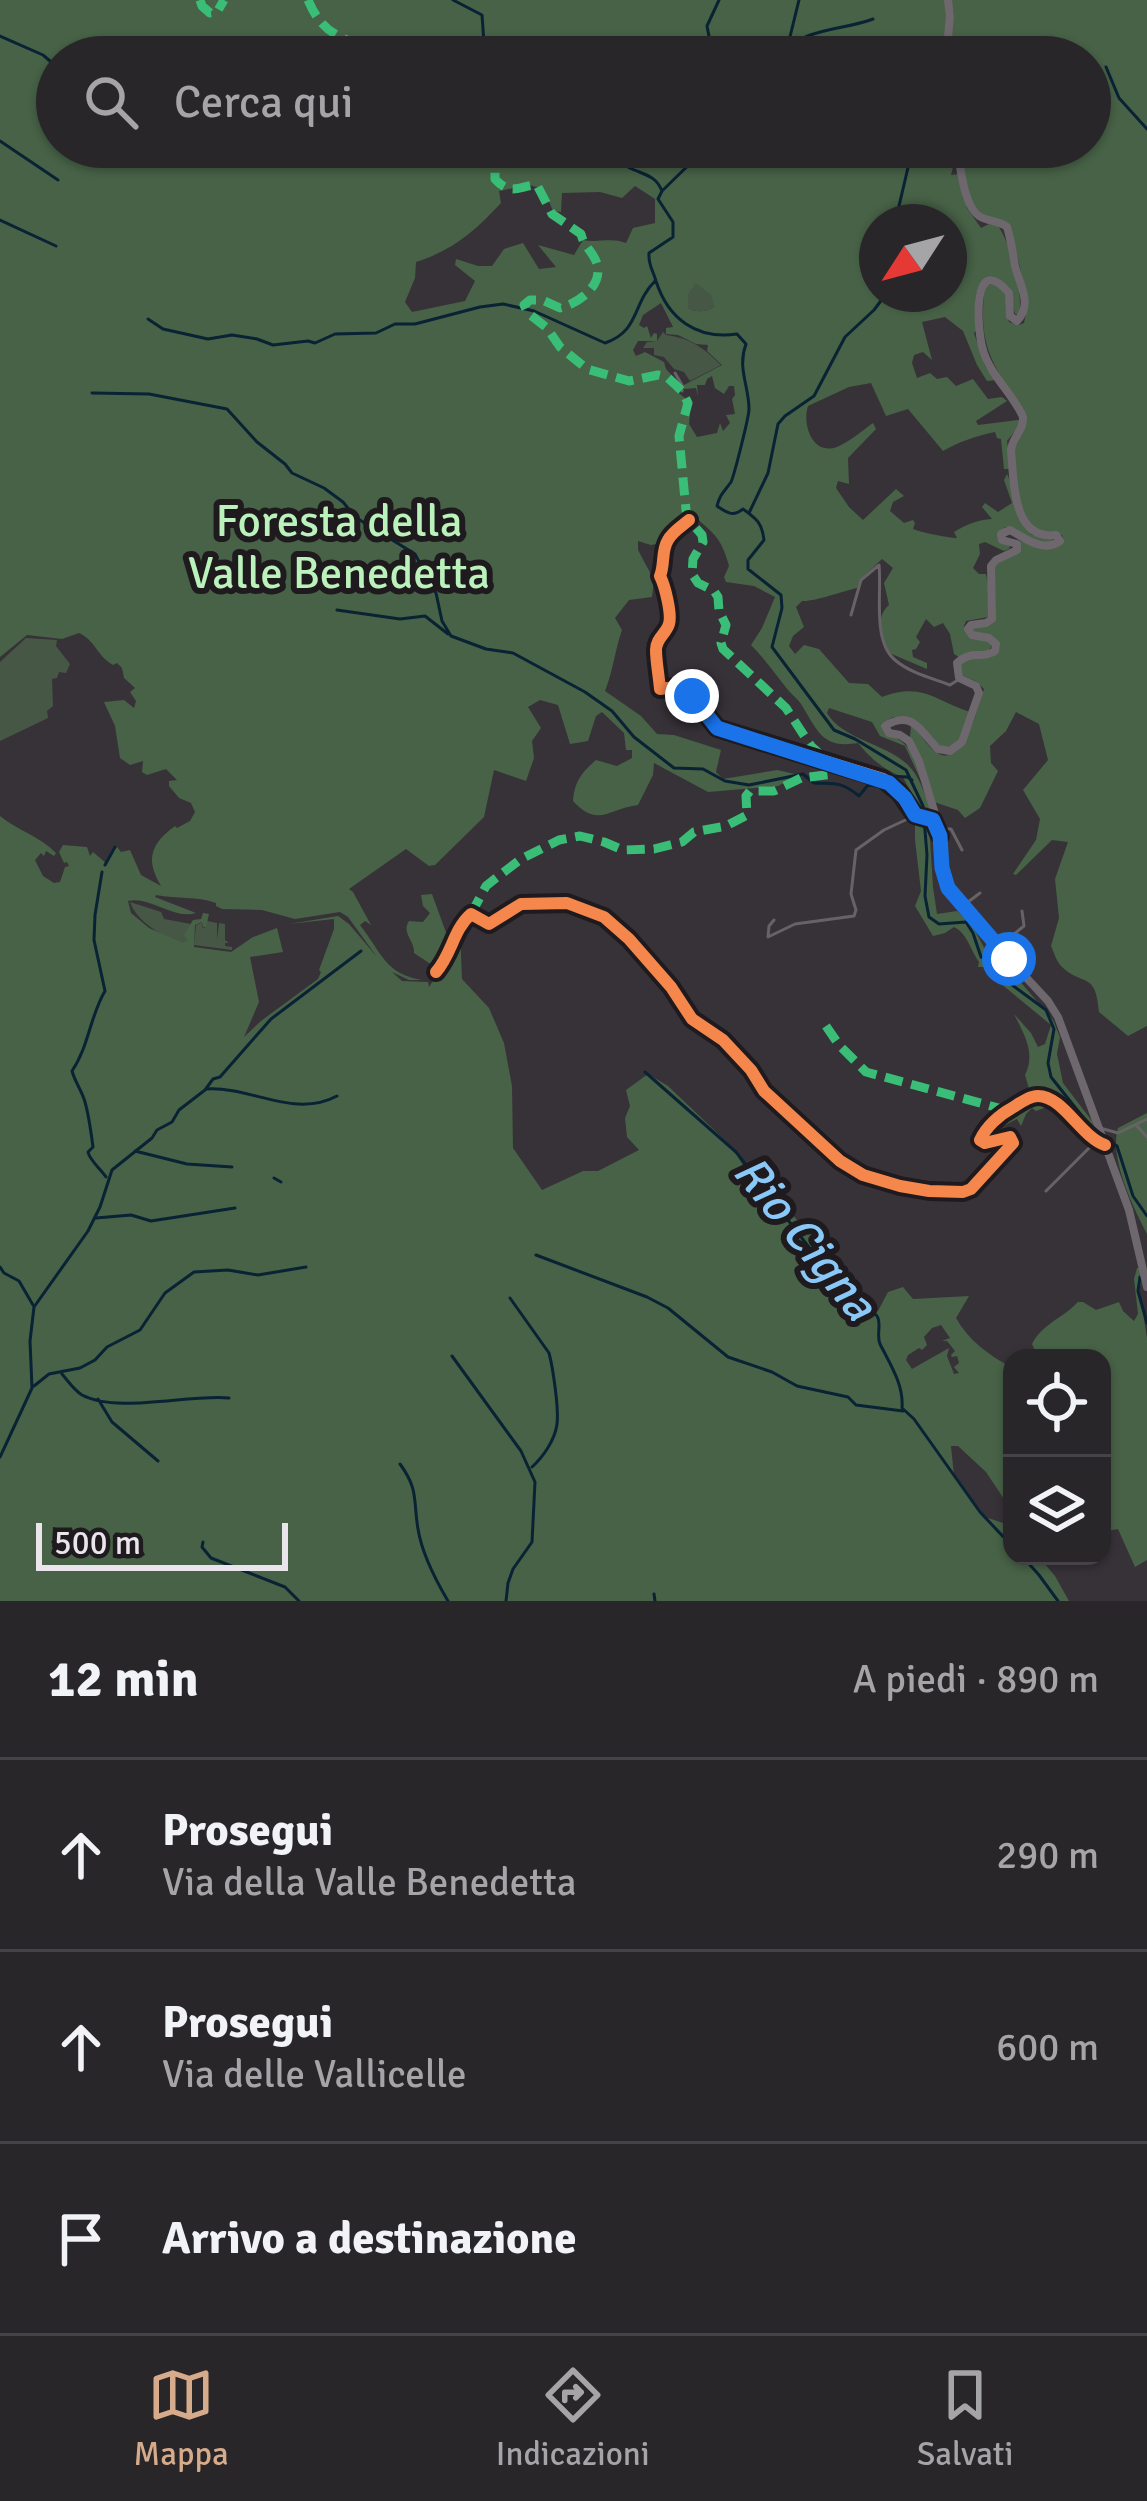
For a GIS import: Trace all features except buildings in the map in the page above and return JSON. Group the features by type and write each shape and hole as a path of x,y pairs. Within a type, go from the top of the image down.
{"main road":[{"path":"947,0 948,36"},
{"path":"960,168 967,200 979,216 1007,226 1024,288 1024,314 1017,321 1010,316 1009,293 998,282 984,284 979,295 984,355 1023,417 1011,450 1021,517 1037,535 1060,538 1055,545 1045,546 1010,530 1002,532 1001,539 1015,542 1017,550 991,566 992,619 968,629 972,635 993,640 995,651 969,654 959,660 956,671 959,679 976,686 980,693 963,740 946,751 935,747 914,723 890,721 885,726 905,737 919,760 948,888 1054,1009 1130,1210 1147,1287"}],"street":[{"path":"675,373 682,391"},
{"path":"688,520 669,538 660,576 670,615 656,652 660,689 676,687 692,696 717,728 883,779 917,816"},
{"path":"850,615 861,580 880,565 880,626 889,656 950,685 959,679"},
{"path":"774,920 767,937 795,924 854,916 850,894 856,850 884,830 917,816 933,820 940,837 951,829 962,850"},
{"path":"963,906 980,893"},
{"path":"436,972 470,914 489,924 518,904 579,906 613,922 671,987 692,1019 723,1040 752,1070 764,1091 826,1150 863,1175 917,1190 971,1189 1013,1143 1010,1137 985,1143 981,1134 1006,1110 1034,1096 1058,1104 1101,1138"},
{"path":"998,947 1024,926 1022,911"},
{"path":"1009,959 1027,947"},
{"path":"1046,1191 1101,1138 1147,1119"},
{"path":"1137,1126 1147,1137"}],"green space":[{"name":"Foresta della Valle Benedetta","path":"0,0 945,0 945,36 36,36 36,168 953,168 951,175 959,174 966,204 859,204 859,312 967,312 967,208 981,228 998,226 1018,283 1020,307 1019,315 1015,314 1006,286 996,280 989,277 979,287 979,328 974,333 985,366 996,380 987,381 963,331 945,317 922,322 932,360 923,352 914,355 912,363 917,378 930,373 937,379 947,377 956,386 973,379 988,399 1007,401 976,421 978,425 1019,420 1007,441 1011,469 1004,469 1001,439 995,432 943,451 908,409 886,416 871,383 849,387 808,406 808,429 815,443 828,449 873,423 876,429 848,458 849,484 838,481 836,488 863,520 896,489 904,496 893,502 890,511 904,523 913,520 913,529 957,538 954,532 959,529 992,519 982,507 985,503 998,512 1012,503 1004,480 1007,474 1026,528 1032,535 1054,541 1044,543 1005,527 998,536 1009,549 979,544 973,568 986,574 988,617 966,621 964,626 968,635 987,639 992,645 989,651 959,657 943,623 934,627 926,619 916,637 920,642 912,650 913,657 927,663 927,669 887,652 881,621 889,605 884,583 893,568 882,559 857,588 802,601 796,607 804,627 789,646 795,654 804,645 819,649 849,683 868,684 882,697 918,692 970,712 959,741 948,748 915,722 893,717 881,724 885,734 894,737 908,748 926,791 905,746 880,736 872,722 829,708 827,713 843,729 899,758 917,776 934,817 929,823 937,914 957,911 972,925 987,953 1006,965 1053,1020 1060,1037 1057,1054 1063,1083 1092,1121 1097,1140 1049,1106 1032,1108 1021,1126 1017,1119 994,1129 981,1128 1006,1104 1030,1092 1025,1075 1029,1051 1014,1014 1038,1047 1045,1044 1051,1025 1000,983 994,967 978,967 958,930 954,927 933,936 915,906 921,891 915,801 903,777 878,763 858,743 836,743 817,730 800,702 751,645 775,597 754,586 726,582 729,566 723,547 690,512 661,543 638,541 654,580 652,597 629,600 615,618 622,630 605,691 641,716 657,734 721,750 716,772 723,779 777,770 799,775 778,786 708,792 654,763 638,805 604,815 589,814 573,801 580,778 596,760 617,766 632,758 632,750 626,750 624,733 602,712 596,716 588,741 570,744 558,705 540,700 528,707 541,728 532,741 534,758 526,781 494,770 484,817 435,865 429,866 406,849 349,889 371,925 365,921 360,925 385,961 400,973 422,980 409,980 392,972 402,981 428,982 429,987 444,964 435,967 414,953 407,933 409,921 423,922 430,913 421,895 432,894 448,938 460,931 462,979 489,1008 504,1043 512,1086 513,1148 542,1190 583,1171 598,1171 639,1150 627,1137 625,1118 630,1106 626,1090 648,1074 668,1086 733,1148 753,1183 777,1197 823,1243 851,1295 878,1311 888,1292 903,1287 913,1299 969,1296 956,1318 980,1347 1003,1362 1003,1498 986,1472 958,1446 951,1446 954,1476 985,1517 1003,1523 1003,1565 1046,1565 1069,1601 0,1601 0,816 56,853 46,851 35,860 43,876 54,883 60,882 69,866 59,852 63,845 87,847 90,856 93,852 107,864 117,847 121,852 130,850 141,875 161,886 153,869 155,847 195,812 169,786 169,781 177,780 166,769 147,775 142,772 143,761 130,765 120,758 115,726 104,702 124,700 134,708 136,701 130,692 135,688 124,678 122,668 107,661 79,633 62,639 27,635 0,657","holes":["529,185 544,189 553,211 561,212 562,193 600,192 622,198 635,186 655,199 655,223 633,228 626,243 583,240 574,255 538,245 556,267 539,269 523,243 504,249 492,266 456,259 455,265 475,281 465,301 412,312 405,302 416,262 472,231 501,203 499,191","696,283 712,296 711,309 688,308 688,294","661,303 673,327 666,328 666,334 708,345 707,351 722,365 684,389 696,388 698,396 697,385 705,385 712,376 715,388 724,394 734,386 735,414 726,415 730,423 723,431 720,423 717,433 697,437 689,424 691,403 689,400 687,406 685,398 671,387 681,385 664,362 645,352 636,356 633,350 638,341 657,341 657,334 651,338 647,326 639,325 643,315","156,895 201,899 222,909 262,910 295,919 340,912 377,957 338,916 289,924 334,919 321,972 244,1037 259,1002 250,957 283,952 277,928 231,952 194,947 195,925 202,922 206,927 209,914 193,920 183,943 149,928 131,913 128,901 137,900 179,913 196,913","941,1325 950,1338 942,1341 955,1351 951,1355 957,1356 959,1363 954,1367 959,1373 954,1374 949,1348 912,1369 908,1355 922,1350 927,1345 924,1337"]},
{"path":"950,0 1147,0 1147,1026 1128,1036 1099,1012 1095,990 1061,966 1051,946 1059,918 1055,879 1068,842 1052,840 1013,874 1036,840 1040,819 1023,790 1048,760 1039,724 1016,712 990,746 991,763 998,771 980,808 965,818 958,810 934,802 910,738 911,726 941,755 951,755 959,748 984,689 960,674 959,667 964,658 988,656 998,644 994,637 971,628 994,618 991,581 995,567 1013,555 1019,541 1057,547 1064,542 1062,535 1029,528 1021,509 1013,454 1024,414 990,354 983,325 985,286 992,284 1003,291 1009,322 1024,323 1028,303 1011,228 972,204 963,168 1111,168 1111,36 950,36 954,14"},
{"path":"696,282 713,296 714,307 688,308 687,294"},
{"path":"663,332 696,345 721,365 690,381 664,357 654,355 654,348 643,348"},
{"path":"26,638 57,640 56,646 70,664 66,673 59,672 52,679 53,706 47,711 48,718 0,741 0,662"},
{"path":"130,902 161,912 164,919 191,924 185,945 145,923"},
{"path":"207,921 217,923 217,940 219,923 225,924 229,943 225,946 232,950 194,945 196,925 203,922 205,928"},
{"path":"1147,1113 1147,1234 1124,1182 1116,1140 1118,1128"},
{"path":"1140,1268 1147,1338 1147,1560 1135,1567 1118,1529 1111,1530 1111,1349 1034,1349 1032,1344 1078,1302 1096,1310 1119,1302 1134,1321 1138,1314 1134,1279"}],"waterway":[{"path":"453,0 482,15 484,36"},
{"path":"709,36 707,26 719,0"},
{"path":"790,36 799,0"},
{"path":"808,36 873,19"},
{"path":"0,36 36,52"},
{"path":"1111,79 1119,98 1147,129"},
{"path":"0,141 36,165"},
{"path":"40,168 58,180"},
{"path":"630,168 659,185 658,199 673,222 673,237 649,253 668,306 697,330 737,334 746,344 748,414 733,477 717,506 730,513 743,509 762,529 764,540 748,560 748,569 781,595 772,647 834,730 906,770 923,806 929,917 939,924 966,922 981,957 996,962 1008,982 1046,1010 1054,1029 1048,1063 1051,1077 1097,1135"},
{"path":"662,191 686,168"},
{"path":"899,204 908,168"},
{"path":"0,220 56,246"},
{"path":"148,319 163,329 208,339 232,335 273,345 315,343 335,334 376,333 395,324 415,324 503,304 534,311 605,343 630,324 655,281"},
{"path":"749,513 768,473 778,424 814,396 845,337 872,312"},
{"path":"92,393 149,394 227,409 292,473 324,488 355,517 415,554 451,636 513,653 585,692 674,768 703,769 725,781 749,785 803,774 814,783 842,786 859,796 868,785 878,786 889,776 912,780"},
{"path":"337,610 400,619 425,616 448,634"},
{"path":"105,865 115,847"},
{"path":"102,872 94,940 105,991 72,1071 88,1113 93,1147 88,1152 106,1177"},
{"path":"0,1457 32,1388 34,1307 88,1231 112,1170 220,1077 271,1019 361,951"},
{"name":"Rio Cigna","path":"645,1072 736,1152 811,1250 877,1316 879,1340 899,1383 902,1408 1003,1536"},
{"path":"206,1089 305,1104 337,1096"},
{"path":"1106,1139 1117,1146 1133,1196 1147,1216"},
{"path":"135,1151 187,1164 232,1167"},
{"path":"274,1178 281,1182"},
{"path":"96,1218 131,1215 151,1221 235,1208"},
{"path":"536,1255 668,1308 728,1357 797,1386 848,1397 856,1405 903,1411"},
{"path":"0,1267 19,1281 33,1305"},
{"path":"34,1386 49,1374 80,1368 140,1330 165,1293 194,1272 258,1275 306,1267"},
{"path":"1140,1277 1138,1291 1147,1323"},
{"path":"510,1298 549,1353 555,1388 556,1430 532,1467"},
{"path":"452,1356 521,1451 535,1482 532,1542 513,1569 506,1601"},
{"path":"62,1374 79,1393 114,1403 229,1398"},
{"path":"98,1399 112,1422 158,1461"},
{"path":"400,1464 413,1488 423,1548 448,1601"},
{"path":"203,1542 211,1558 285,1587 299,1601"},
{"name":"Rio Cigna","path":"1030,1565 1058,1601"},
{"path":"654,1594 655,1601"}],"marked path":[{"path":"200,0 210,13 217,12 224,0"},
{"path":"308,0 322,23 341,36"},
{"path":"495,168 495,179 511,189 537,185 552,214 581,234 598,268 590,291 576,302 560,308 530,300 524,305 528,313 587,369 629,381 667,377 682,391 688,403 679,436 686,510 703,542 693,559 692,574 718,597 726,625 723,649 786,708 822,756"},
{"path":"471,914 486,886 521,859 559,840 580,836 623,850 682,842 694,832 726,826 747,815 750,791 774,791 801,778 833,774 837,765"},
{"path":"826,1026 866,1072 1006,1110"}],"cycle path":[{"path":"689,520 666,544 660,576 670,619 656,646 660,689 676,687 692,696 717,728 883,779 915,815 933,820 940,836"},
{"path":"436,972 471,914 489,924 521,904 567,903 604,917 629,939 692,1019 723,1040 764,1091 840,1161 863,1175 929,1191 971,1189 1013,1143 1010,1137 985,1143 980,1140 986,1130 1002,1114 1035,1096 1056,1103 1105,1145"}],"route":[{"path":"692,696 717,728 889,783 915,815 933,820 948,888 1009,959"}]}
